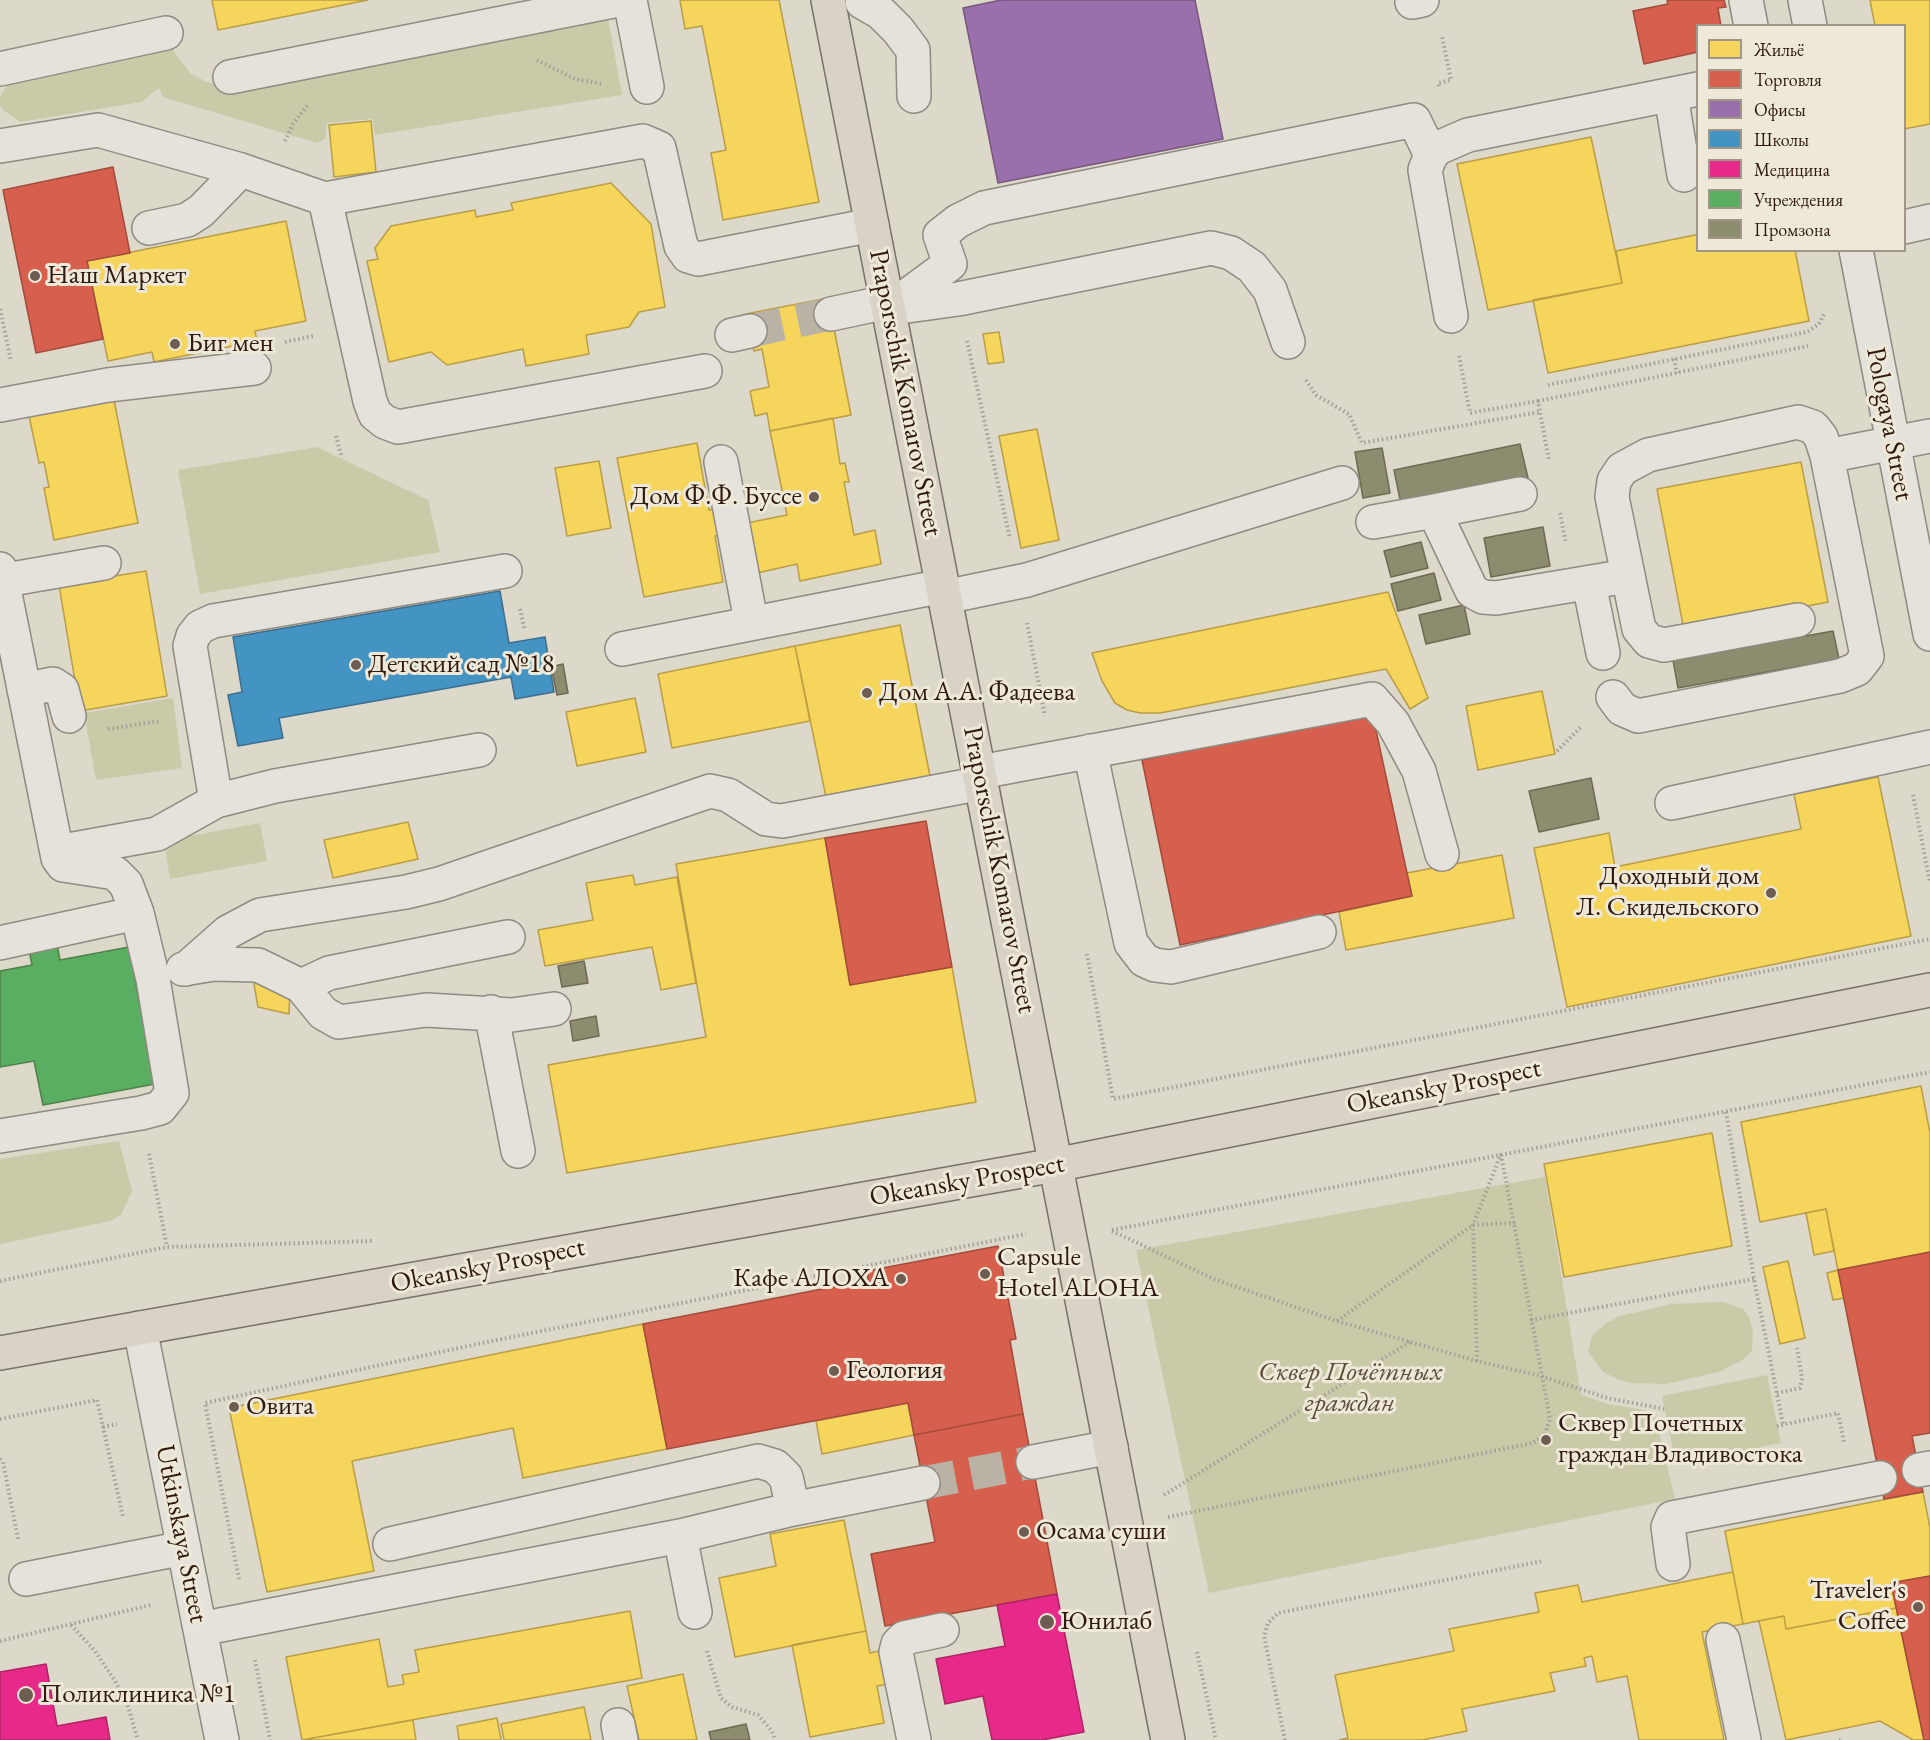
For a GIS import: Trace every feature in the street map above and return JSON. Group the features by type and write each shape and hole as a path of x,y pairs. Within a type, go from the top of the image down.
{"main road":[{"name":"Praporschik Komarov Street","path":"829,4 1168,1740"},
{"name":"Okeansky Prospect","path":"0,1353 1055,1165 1930,990"}],"street":[{"path":"230,77 618,0"},
{"path":"630,0 647,87"},
{"path":"1746,0 1751,24"},
{"path":"1805,0 1810,24"},
{"path":"829,4 863,1 881,13 898,30 913,50 914,96"},
{"path":"0,69 166,33"},
{"path":"1451,316 1425,170 1431,154 1450,140 1684,92 1684,175"},
{"path":"888,306 950,264 940,235 958,221 984,208 1414,120 1431,154"},
{"path":"0,146 98,130 241,170 325,199 643,141 659,148 681,246 688,256 698,259 872,225"},
{"path":"149,228 187,220 201,211 241,170"},
{"path":"325,199 352,329 375,414 398,427 705,371"},
{"path":"1906,226 1930,222"},
{"path":"831,314 958,299 1211,248 1231,253 1252,267 1270,290 1288,342"},
{"name":"Pologaya Street","path":"1856,252 1930,634"},
{"path":"0,405 108,385 254,368"},
{"path":"1613,697 1622,709 1638,716 1840,676 1857,669 1867,656 1827,456 1821,437 1813,427 1798,422 1648,455 1622,470 1614,481 1612,497 1639,629 1649,641 1664,645 1798,620"},
{"path":"1827,456 1930,436"},
{"path":"721,462 751,621"},
{"path":"622,648 751,621 1019,582 1342,483"},
{"path":"1373,522 1520,494"},
{"path":"1434,511 1472,591 1483,597 1496,598 1627,576"},
{"path":"0,1136 141,1113 160,1108 172,1093 153,979 137,913 126,884 115,873 63,865 57,855 1,573 103,555"},
{"path":"216,801 190,646 200,627 213,621 505,571"},
{"path":"1589,583 1603,653"},
{"path":"24,690 53,684 62,690 69,716"},
{"path":"186,969 228,932 260,915 406,892 439,884 710,791 728,795 766,819 782,821 981,778 1053,758 1372,699 1393,723 1419,771 1442,854"},
{"path":"1672,803 1930,747"},
{"path":"57,855 157,834 216,801 275,786 479,750"},
{"path":"1090,751 1131,943 1144,960 1155,965 1171,967 1319,932"},
{"path":"0,943 137,913"},
{"path":"301,986 328,973 508,937"},
{"path":"153,979 186,969 214,964 258,965 301,986 323,1013 339,1023 426,1010 523,1014 554,1009"},
{"path":"490,1012 518,1151"},
{"name":"Utkinskaya Street","path":"140,1329 222,1740"},
{"path":"1033,1462 1111,1448"},
{"path":"390,1544 758,1461 775,1466 786,1477 793,1509"},
{"path":"1673,1564 1668,1527 1672,1518 1880,1478"},
{"path":"200,1629 680,1536 793,1509 923,1483"},
{"path":"680,1536 696,1612"},
{"path":"26,1579 184,1548"},
{"path":"914,1740 896,1652 898,1644 904,1638 942,1630"},
{"path":"1723,1640 1744,1740"}],"path":[{"path":"490,25 526,53 575,79 593,83 647,87"},
{"path":"1438,83 1451,80 1442,32"},
{"path":"277,182 281,151 293,124 312,102"},
{"path":"958,299 1019,582 1053,758"},
{"path":"0,309 7,344"},
{"path":"1548,385 1807,332 1820,324 1826,311"},
{"path":"1451,316 1470,413 1808,346"},
{"path":"254,368 286,342 352,329"},
{"path":"1288,342 1294,363 1316,395 1349,414 1362,443 1540,412"},
{"path":"1674,359 1677,373"},
{"path":"1538,401 1550,466"},
{"path":"69,716 73,721 89,721 97,730 102,730 203,715"},
{"path":"1912,795 1930,883"},
{"path":"1113,1099 1930,939"},
{"path":"270,1740 205,1403 1018,1234 1111,1231 1930,1072"},
{"path":"1725,1111 1754,1279 1783,1424"},
{"path":"148,1148 167,1248"},
{"path":"1168,1517 1533,1443 1545,1434 1550,1419 1501,1154"},
{"path":"1477,1361 1473,1225 1501,1154"},
{"path":"1337,1321 1473,1225 1515,1223"},
{"path":"1111,1231 1216,1280 1337,1321 1477,1361 1541,1376 1607,1398 1665,1409"},
{"path":"0,1281 167,1248 380,1240"},
{"path":"1531,1320 1754,1279"},
{"path":"1163,1496 1410,1342"},
{"path":"1777,1393 1800,1388 1802,1378 1797,1348"},
{"path":"0,1419 97,1400 132,1558"},
{"path":"1777,1425 1838,1413 1845,1451"},
{"path":"0,1459 3,1462 26,1579"},
{"path":"1286,1740 1264,1636 1268,1623 1278,1613 1543,1561"},
{"path":"0,1641 193,1594"},
{"path":"71,1625 95,1651 115,1681 127,1703 138,1740"},
{"path":"720,1694 726,1704 758,1714 772,1731 775,1740"}],"green space":[{"path":"607,13 622,95 375,135 372,119 327,123 325,139 317,143 163,97 159,88 141,102 20,122 3,110 0,104 0,97 7,85 25,76 169,45 191,74 207,82 230,87"},
{"path":"317,447 428,500 440,552 200,594 178,470"},
{"path":"173,698 182,768 96,780 84,713"},
{"path":"260,823 267,861 170,879 164,841"},
{"path":"119,1141 132,1191 121,1215 110,1221 0,1244 0,1159"},
{"name":"Сквер Почётных граждан","path":"1545,1177 1581,1395 1608,1404 1654,1412 1675,1499 1209,1593 1136,1250"},
{"path":"1723,1302 1743,1309 1749,1317 1753,1332 1752,1350 1743,1360 1719,1372 1666,1384 1632,1383 1603,1372 1588,1352 1592,1336 1605,1324 1620,1316 1672,1304"},
{"path":"1767,1375 1781,1443 1676,1464 1662,1396"}],"building: Жильё":[{"path":"212,0 368,0 218,30"},
{"path":"680,0 779,0 819,202 723,220 711,153 726,150 702,26 685,29"},
{"path":"1870,0 1930,0 1930,124 1906,129 1906,24 1875,24"},
{"path":"371,121 376,172 334,177 329,125"},
{"path":"1591,137 1622,283 1488,310 1457,164"},
{"path":"611,183 651,224 665,307 639,312 629,327 586,335 589,354 526,366 523,349 447,365 431,352 389,362 367,261 378,259 375,248 391,226 475,210 476,217 513,210 511,203"},
{"path":"286,221 306,321 255,331 257,341 154,362 152,352 108,361 87,261"},
{"path":"1696,235 1696,252 1795,252 1809,321 1548,373 1533,300 1622,283 1616,251"},
{"path":"828,298 851,415 770,431 767,413 755,416 750,391 769,387 762,349 754,351 746,314"},
{"path":"999,332 1004,362 988,364 983,334"},
{"path":"114,400 138,523 54,540 44,488 49,487 44,462 39,463 29,416"},
{"path":"833,418 840,464 845,463 849,482 844,482 854,535 875,530 881,564 800,581 797,564 757,573 747,523 787,515 770,431"},
{"path":"1037,429 1059,540 1021,548 999,436"},
{"path":"697,443 709,510 721,508 726,534 715,536 723,582 644,597 617,458"},
{"path":"599,461 611,528 567,536 555,468"},
{"path":"1801,462 1828,602 1684,630 1657,489"},
{"path":"146,571 167,696 80,711 59,585"},
{"path":"1388,592 1428,698 1410,709 1386,669 1160,713 1140,713 1127,710 1115,703 1102,681 1092,653"},
{"path":"900,625 931,781 827,802 795,646"},
{"path":"795,646 810,721 672,748 658,674"},
{"path":"1542,691 1555,754 1478,770 1466,706"},
{"path":"635,698 646,752 577,766 566,712"},
{"path":"1878,777 1911,936 1567,1007 1534,848 1609,833 1615,867 1801,829 1794,794"},
{"path":"408,822 418,859 333,878 324,840"},
{"path":"825,838 850,985 952,967 976,1102 567,1173 548,1065 706,1037 676,864"},
{"path":"1502,855 1514,918 1346,950 1339,912 1412,896 1407,873"},
{"path":"633,875 635,885 677,877 696,983 661,990 652,947 545,966 538,930 593,920 586,883"},
{"path":"253,978 290,988 289,1014 258,1007"},
{"path":"1921,1086 1930,1133 1930,1252 1838,1270 1826,1209 1760,1222 1741,1122"},
{"path":"1712,1133 1732,1246 1564,1277 1544,1164"},
{"path":"1826,1209 1834,1251 1814,1255 1806,1213"},
{"path":"1788,1261 1805,1338 1780,1344 1763,1267"},
{"path":"1838,1270 1844,1298 1833,1300 1827,1273"},
{"path":"643,1324 667,1449 523,1478 513,1428 352,1461 374,1571 267,1592 229,1408"},
{"path":"908,1403 914,1435 822,1454 816,1421"},
{"path":"1923,1492 1930,1528 1930,1576 1891,1583 1896,1608 1786,1629 1784,1616 1743,1624 1725,1531"},
{"path":"844,1520 866,1631 735,1657 719,1578 776,1566 770,1534"},
{"path":"1733,1572 1743,1624 1702,1632 1724,1740 1639,1740 1627,1676 1597,1682 1592,1656 1584,1658 1586,1666 1550,1673 1555,1691 1462,1709 1467,1731 1422,1740 1339,1740 1348,1738 1335,1675 1454,1651 1449,1629 1539,1612 1535,1593 1578,1585 1582,1602"},
{"path":"1896,1608 1924,1740 1913,1740 1880,1721 1786,1740 1759,1621 1784,1616 1786,1629"},
{"path":"630,1611 642,1678 302,1740 286,1657 379,1639 388,1687 404,1684 402,1675 419,1672 415,1650"},
{"path":"866,1631 870,1653 883,1650 889,1684 877,1686 884,1723 810,1737 792,1645"},
{"path":"683,1674 697,1740 639,1740 627,1686"},
{"path":"584,1707 591,1740 504,1740 501,1724"},
{"path":"497,1718 501,1740 459,1740 457,1726"},
{"path":"413,1720 416,1740 302,1740"}],"building: Торговля":[{"path":"1667,0 1724,0 1726,7 1718,8 1721,24 1696,24 1696,52 1644,64 1633,11 1668,4"},
{"path":"113,167 130,253 87,261 103,339 36,353 3,190"},
{"path":"1372,712 1412,896 1180,945 1142,760"},
{"path":"926,821 952,967 850,985 825,838"},
{"name":"Геология","path":"998,1246 1016,1339 1010,1340 1023,1414 914,1435 908,1403 667,1449 643,1324 868,1280 867,1271"},
{"path":"1930,1252 1930,1433 1912,1436 1923,1492 1884,1499 1838,1270"},
{"path":"1023,1414 1057,1594 885,1626 871,1554 935,1542 914,1435"},
{"path":"1930,1576 1930,1740 1924,1740 1891,1583"}],"building: Офисы":[{"path":"1001,0 1195,0 1223,139 998,183 963,8"}],"building: Школы":[{"path":"500,591 509,643 545,637 554,692 515,699 511,677 279,718 283,738 238,746 228,695 242,692 233,637"}],"building: Медицина":[{"path":"1057,1594 1084,1732 1042,1740 992,1740 983,1696 945,1704 936,1659 1005,1646 997,1605"},
{"name":"Поликлиника №1","path":"46,1664 57,1726 106,1717 110,1740 0,1740 0,1672"}],"building: Учреждения":[{"path":"57,944 60,960 129,947 155,1084 43,1105 34,1061 0,1067 0,971 32,965 29,950"}],"building: Промзона":[{"path":"1520,444 1528,478 1401,504 1394,470"},
{"path":"1382,448 1390,493 1363,498 1355,452"},
{"path":"1543,527 1550,566 1491,577 1484,538"},
{"path":"1421,542 1428,568 1391,577 1384,551"},
{"path":"1434,573 1441,600 1398,611 1391,584"},
{"path":"1464,605 1470,634 1426,644 1419,615"},
{"path":"1833,631 1839,659 1678,688 1673,660"},
{"path":"563,664 568,693 557,695 551,667"},
{"path":"1591,778 1599,819 1539,832 1529,791"},
{"path":"584,961 588,983 562,987 558,966"},
{"path":"596,1016 599,1036 573,1041 570,1021"},
{"path":"746,1724 750,1740 711,1740 709,1732"}],"tunnel":[{"path":"750,331 831,314"},
{"path":"923,1483 1033,1462"}],"place":[{"name":"Наш Маркет","path":"35,276"},
{"name":"Биг мен","path":"175,344"},
{"name":"Дом Ф.Ф. Буссе","path":"814,497"},
{"name":"Детский сад №18","path":"356,665"},
{"name":"Дом А.А. Фадеева","path":"867,693"},
{"name":"Доходный дом Л. Скидельского","path":"1771,893"},
{"name":"Capsule Hotel ALOHA","path":"985,1274"},
{"name":"Кафе АЛОХА","path":"901,1279"},
{"name":"Геология","path":"834,1371"},
{"name":"Овита","path":"234,1407"},
{"name":"Сквер Почетных граждан Владивостока","path":"1546,1440"},
{"name":"Осама суши","path":"1024,1532"},
{"name":"Traveler's Coffee","path":"1918,1607"},
{"name":"Юнилаб","path":"1047,1622"},
{"name":"Поликлиника №1","path":"26,1695"}]}
